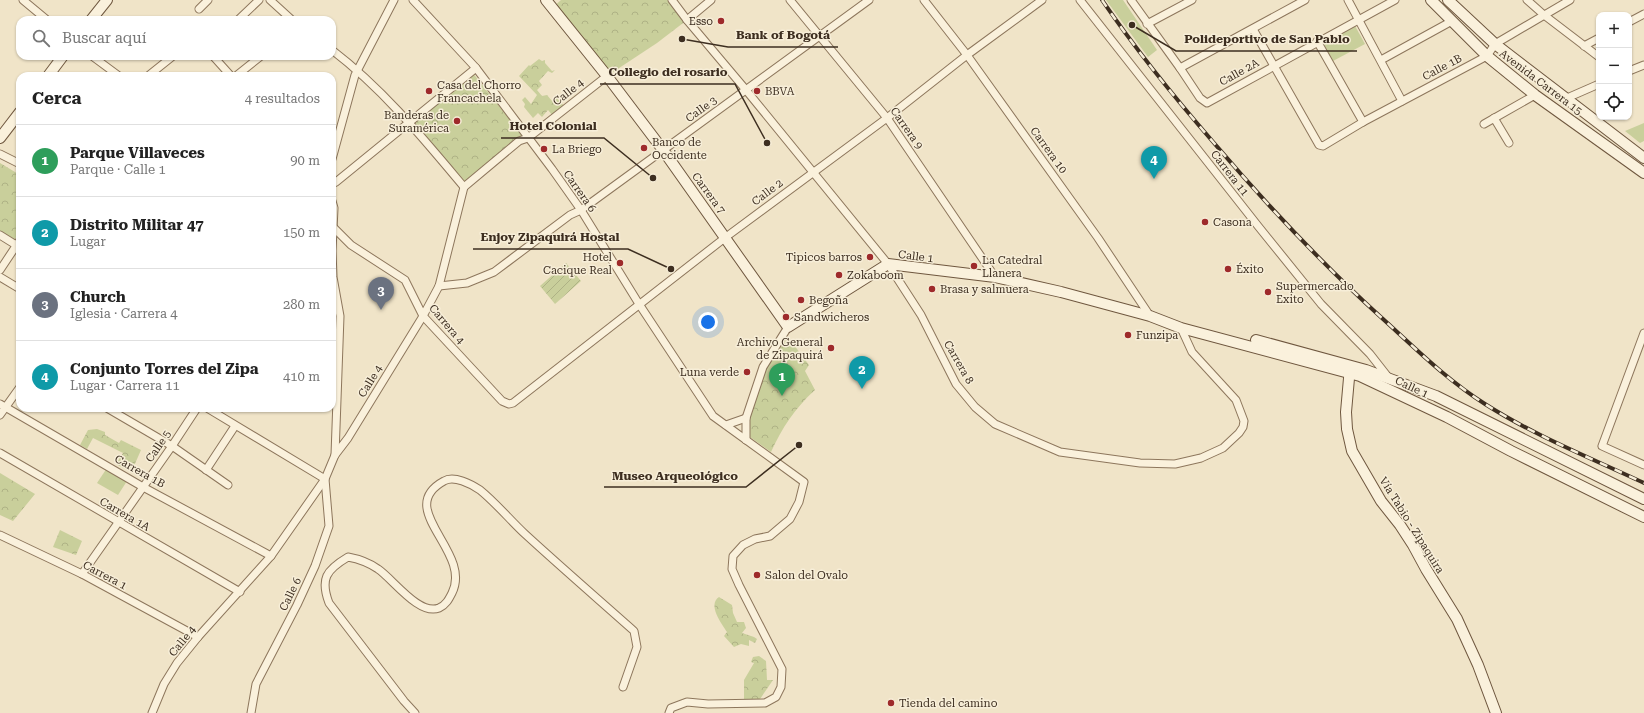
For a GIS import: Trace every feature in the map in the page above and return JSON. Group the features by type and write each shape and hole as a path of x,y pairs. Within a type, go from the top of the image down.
{"street":[{"path":"23,0 42,16"},
{"path":"94,16 107,0"},
{"path":"199,9 208,0"},
{"path":"242,16 260,0"},
{"path":"270,0 288,16"},
{"path":"336,145 357,70 394,0"},
{"name":"Carrera 6","path":"413,0 476,68 581,210 639,304 713,416 804,482 799,502 790,519 770,536 755,539 743,545 733,556 732,569 738,585 782,669 781,687 776,697 765,703 708,704 687,702 671,708 669,713"},
{"name":"Carrera 7","path":"546,0 607,76 663,150 726,237 788,327"},
{"name":"Carrera 8","path":"672,0 888,264 921,315 956,384 975,407 995,424 1060,452 1140,463 1175,464 1202,458 1223,448 1239,433 1243,427 1244,421 1236,400 1192,352 1180,328"},
{"path":"687,20 711,0"},
{"name":"Carrera 9","path":"790,0 887,118 995,277"},
{"name":"Calle 3","path":"439,286 467,283 494,272 869,0"},
{"name":"Carrera 10","path":"924,0 967,55 1098,238 1152,317"},
{"name":"Calle 2","path":"509,404 513,403 726,237 887,118 967,55 1042,0"},
{"name":"Carrera 11","path":"1080,0 1311,292 1354,339 1370,354 1388,377"},
{"path":"1131,0 1180,68 1303,1"},
{"path":"1147,24 1192,0"},
{"path":"1348,0 1382,60 1402,101"},
{"name":"Calle 2A","path":"1180,68 1200,98 1207,103 1395,0"},
{"name":"Avenida Carrera 15","path":"1431,0 1487,56 1535,95 1644,173"},
{"name":"Avenida Carrera 15","path":"1448,0 1495,44 1644,158"},
{"path":"1527,0 1596,55"},
{"name":"Calle 1B","path":"1275,65 1319,145 1323,146 1363,122 1487,56 1495,44 1570,0"},
{"path":"1632,20 1644,14"},
{"path":"1382,60 1452,21"},
{"path":"1253,29 1275,65"},
{"path":"1584,46 1596,40"},
{"path":"1318,41 1363,122"},
{"path":"336,53 357,70 408,121 464,187"},
{"path":"51,72 60,60"},
{"path":"96,60 109,72"},
{"path":"153,72 168,60"},
{"path":"217,60 227,72"},
{"path":"241,72 256,60"},
{"path":"1632,70 1644,65"},
{"path":"336,182 408,121 476,68"},
{"name":"Calle 4","path":"152,713 164,684 177,663 198,637 271,556 325,479 335,455 348,438 423,316 439,286 464,187 519,141 528,138 607,76"},
{"path":"1567,98 1596,85"},
{"path":"1484,124 1535,95"},
{"path":"0,138 16,117"},
{"path":"1494,118 1509,143"},
{"path":"0,154 16,162"},
{"name":"Carrera 4","path":"336,230 351,245 405,280 423,316 502,401 509,404"},
{"path":"0,235 16,241"},
{"path":"0,270 16,245"},
{"name":"Calle 1","path":"746,440 746,418 763,367 788,327 888,264 995,277 1061,292 1152,317 1180,328 1350,369"},
{"path":"0,277 16,287"},
{"path":"336,294 340,316 336,373"},
{"name":"Calle 1","path":"1152,317 1182,321 1363,373 1388,377 1436,396 1644,499"},
{"path":"1644,333 1602,446 1644,465"},
{"path":"1363,373 1370,362 1370,354"},
{"name":"Vía Tabio - Zipaquira","path":"1350,369 1346,424 1352,452 1381,501 1414,546 1426,569 1457,619 1478,665 1496,713"},
{"name":"Calle 1","path":"1363,373 1380,386 1447,417 1511,451 1644,517"},
{"path":"0,415 3,405 16,391"},
{"name":"Carrera 1B","path":"3,405 144,487 271,556"},
{"path":"114,412 172,446 228,485"},
{"name":"Calle 5","path":"82,574 144,487 194,412"},
{"path":"213,412 325,479"},
{"path":"334,412 335,455"},
{"path":"726,425 746,418"},
{"path":"206,470 236,426"},
{"name":"Carrera 1A","path":"0,453 118,523 240,592"},
{"name":"Calle 6","path":"251,713 256,684 309,579 329,526 325,479"},
{"path":"415,713 404,701 329,603 324,589 327,575 334,565 348,557 363,560 379,569 406,595 424,608 438,609 447,602 456,586 456,572 452,556 432,525 427,513 426,501 433,489 445,480 458,479 479,490 634,631 637,647 623,687"},
{"name":"Carrera 1","path":"0,535 82,574 198,637"}],"green space":[{"path":"561,0 672,0 687,20 657,43 607,76 552,8"},
{"path":"1106,0 1123,0 1157,50 1148,57"},
{"path":"1354,24 1365,44 1333,61 1323,43"},
{"path":"539,59 542,61 545,60 545,63 552,71 555,70 552,73 548,71 539,81 542,85 537,90 542,96 547,95 552,101 557,98 565,107 553,116 548,110 542,117 538,113 533,118 524,107 525,104 522,100 525,97 531,104 537,95 519,76 529,65 530,66"},
{"path":"472,72 523,136 463,185 412,120"},
{"path":"1644,123 1644,141 1640,143 1625,131"},
{"path":"0,163 16,173 16,237 14,240 0,231"},
{"path":"566,263 581,281 555,304 540,286"},
{"path":"788,337 809,365 805,371 815,390 801,404 790,419 771,452 750,437 748,420 766,368"},
{"path":"97,429 105,432 105,435 119,443 121,440 141,450 134,466 127,470 116,464 123,453 93,438 87,449 80,445 88,430"},
{"path":"107,468 127,481 118,495 97,483"},
{"path":"0,473 35,494 13,521 0,515"},
{"path":"60,530 82,541 76,555 53,547"},
{"path":"719,597 732,605 733,613 737,622 744,622 746,628 742,633 757,639 755,643 749,640 749,646 741,644 734,647 724,636 727,632 719,620 714,605"},
{"path":"759,656 766,661 767,680 773,680 760,699 744,699 744,680 754,663 751,662 753,657"}],"railway":[{"path":"1102,0 1128,37 1170,91 1254,189 1338,277 1420,353 1471,395 1504,416 1563,446 1644,483"}],"place":[{"name":"Esso","path":"721,21"},
{"name":"Polideportivo de San Pablo","path":"1132,25"},
{"name":"Bank of Bogotá","path":"682,39"},
{"name":"Casa del Chorro Francachela","path":"429,91"},
{"name":"BBVA","path":"757,91"},
{"name":"Banderas de Suramérica","path":"457,121"},
{"name":"Collegio del rosario","path":"767,143"},
{"name":"Banco de Occidente","path":"644,148"},
{"name":"La Briego","path":"544,149"},
{"name":"Hotel Colonial","path":"653,178"},
{"name":"Conjunto Torres del Zipa","path":"1154,179"},
{"name":"Casona","path":"1205,222"},
{"name":"Tipicos barros","path":"870,257"},
{"name":"Hotel Cacique Real","path":"620,263"},
{"name":"La Catedral Llanera","path":"974,266"},
{"name":"Enjoy Zipaquirá Hostal","path":"671,269"},
{"name":"Éxito","path":"1228,269"},
{"name":"Zokaboom","path":"839,275"},
{"name":"Brasa y salmuera","path":"932,289"},
{"name":"Supermercado Exito","path":"1268,292"},
{"name":"Begoña","path":"801,300"},
{"name":"Church","path":"381,310"},
{"name":"Sandwicheros","path":"786,317"},
{"name":"Funzipa","path":"1128,335"},
{"name":"Archivo General de Zipaquirá","path":"831,348"},
{"name":"Luna verde","path":"747,372"},
{"name":"Distrito Militar 47","path":"862,389"},
{"name":"Parque Villaveces","path":"782,396"},
{"name":"Museo Arqueológico","path":"799,445"},
{"name":"Salon del Ovalo","path":"757,575"},
{"name":"Tienda del camino","path":"891,703"}]}
